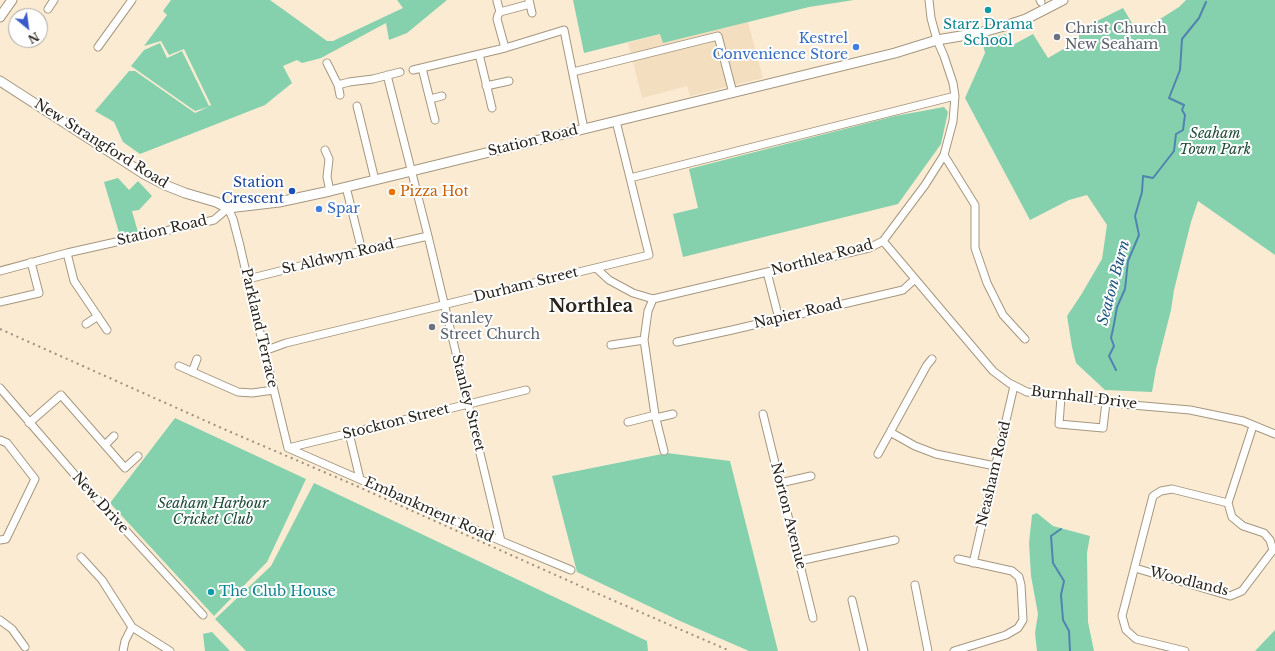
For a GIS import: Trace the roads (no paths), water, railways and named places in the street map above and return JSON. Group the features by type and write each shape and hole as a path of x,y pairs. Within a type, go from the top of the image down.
{"main road":[{"path":"0,17 12,0"},
{"name":"Station Road","path":"228,208 279,202 330,191 895,53 936,40 978,33 1026,19 1063,0"},
{"name":"New Strangford Road","path":"0,81 144,174 185,194 216,202 228,208"}],"street":[{"path":"48,9 54,0"},
{"path":"98,47 132,0"},
{"name":"Northlea Road","path":"653,299 869,248 883,241 925,184 944,155 953,121 955,96 953,83 944,56 936,40 929,0"},
{"path":"497,1 500,12 497,19 505,48"},
{"path":"500,12 529,2 532,13"},
{"path":"413,70 505,48 564,30 584,129"},
{"path":"572,72 718,36 733,93"},
{"path":"479,54 492,108"},
{"path":"327,63 338,85 340,95"},
{"path":"422,68 435,120"},
{"path":"338,85 373,79 400,72"},
{"name":"Stanley Street","path":"387,75 428,236 501,541"},
{"path":"486,86 509,81"},
{"path":"430,99 442,96"},
{"path":"616,121 630,178 955,96"},
{"path":"357,106 375,180"},
{"path":"325,150 329,159 327,177 330,191"},
{"path":"944,155 975,205 975,248 987,283 1003,315 1025,339"},
{"name":"Durham Street","path":"264,351 286,343 444,306 649,255 630,178"},
{"path":"346,187 362,251"},
{"name":"Station Road","path":"0,271 67,253 214,220 228,208"},
{"name":"Parkland Terrace","path":"228,208 233,219 248,278 288,448"},
{"name":"St Aldwyn Road","path":"248,278 428,236"},
{"name":"Burnhall Drive","path":"883,241 993,371 1014,386 1027,392 1061,397 1190,410 1243,421 1275,434"},
{"path":"67,253 74,281 107,330"},
{"path":"0,302 39,293 31,262"},
{"path":"596,268 609,280 633,293 653,299 648,311 644,340 656,416 664,451"},
{"path":"767,272 779,319"},
{"name":"Napier Road","path":"677,342 903,290 915,279"},
{"path":"86,324 98,316"},
{"path":"611,345 644,340"},
{"path":"192,372 197,359"},
{"path":"878,454 927,365 932,359"},
{"path":"179,366 238,392 252,393 274,390"},
{"name":"Neasham Road","path":"973,563 1014,386"},
{"name":"New Drive","path":"0,388 29,423 203,615"},
{"name":"Stockton Street","path":"288,448 526,390"},
{"path":"29,423 61,395 125,468 138,456"},
{"path":"1061,397 1059,424 1103,428 1106,402"},
{"path":"628,422 673,414"},
{"name":"Norton Avenue","path":"763,414 812,618"},
{"path":"1228,503 1253,426"},
{"path":"890,432 915,446 936,454 995,466"},
{"path":"348,433 360,479"},
{"path":"105,444 114,436"},
{"path":"0,440 8,443 35,479 6,539 0,540"},
{"name":"Embankment Road","path":"288,448 571,570"},
{"path":"780,483 811,476"},
{"name":"Woodlands","path":"1135,568 1230,596 1242,591 1273,550 1270,540 1264,533 1243,526 1232,517 1228,503 1172,489 1161,491 1153,496 1122,616 1126,630 1136,639 1185,651"},
{"path":"799,561 895,540"},
{"path":"81,557 102,580 132,627 170,651"},
{"path":"954,651 1006,635 1018,628 1023,620 1021,585 1018,578 1012,571 958,559"},
{"path":"915,585 928,651"},
{"path":"852,600 864,651"},
{"path":"0,620 12,629 25,647"},
{"path":"123,651 125,641 132,627"}],"waterway":[{"name":"Seaton Burn","path":"1116,370 1109,356 1114,346 1111,338 1117,307 1125,289 1128,261 1139,235 1135,216 1142,192 1143,176 1153,178 1174,151 1176,134 1183,130 1185,115 1182,110 1184,105 1169,98 1180,70 1182,39 1199,18 1206,2"},
{"name":"Seaton Burn","path":"1061,529 1051,536 1053,563 1064,581 1061,595 1063,620 1069,631 1070,651"}],"railway":[{"path":"0,329 226,430 730,651"}],"place":[{"name":"Starz Drama School","path":"988,10"},
{"name":"Christ Church New Seaham","path":"1057,37"},
{"name":"Kestrel Convenience Store","path":"856,47"},
{"name":"Station Crescent","path":"292,191"},
{"name":"Pizza Hot","path":"392,192"},
{"name":"Spar","path":"319,209"},
{"name":"Stanley Street Church","path":"432,327"},
{"name":"The Club House","path":"211,592"}],"district":[{"name":"Northlea","path":"591,307"}],"park label":[{"name":"Seaham Town Park","path":"1215,142"},
{"name":"Seaham Harbour Cricket Club","path":"213,512"}]}
